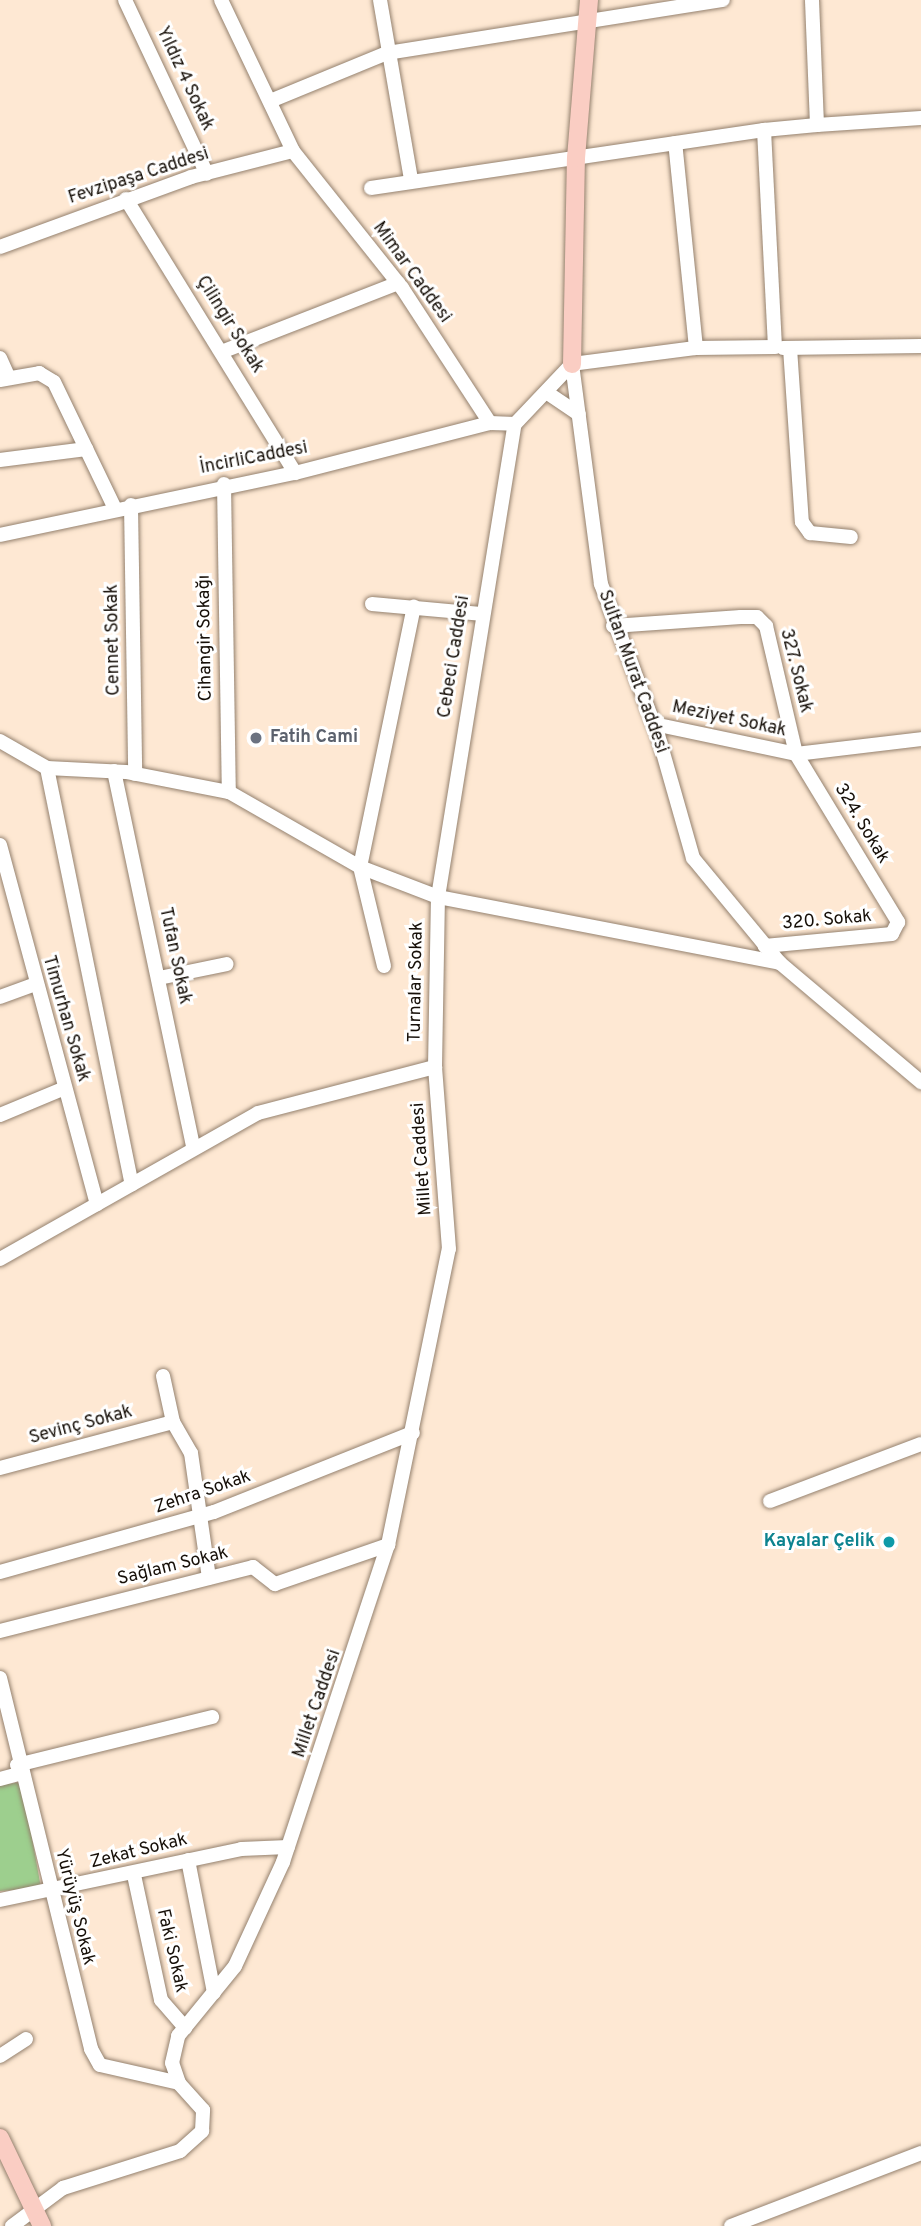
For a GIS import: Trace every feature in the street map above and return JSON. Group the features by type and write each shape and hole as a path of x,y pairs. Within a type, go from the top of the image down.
{"main road":[{"path":"572,365 576,158 589,0"},
{"path":"0,2138 36,2208 42,2226"}],"street":[{"name":"Yıldız 4 Sokak","path":"125,0 207,174"},
{"path":"221,0 270,101 387,52 589,25 723,0"},
{"path":"380,0 411,179"},
{"path":"812,0 817,125"},
{"name":"Mimar Caddesi","path":"270,101 293,151 398,283 490,423"},
{"path":"371,188 411,179 764,130 921,118"},
{"path":"764,130 782,348 802,522 810,533 851,537"},
{"path":"675,143 696,348"},
{"name":"Fevzipaşa Caddesi","path":"0,247 126,199 293,151"},
{"name":"Çilingir Sokak","path":"126,199 224,351 295,473"},
{"path":"224,351 398,283"},
{"path":"515,424 549,394 572,365 696,348 921,346"},
{"path":"0,358 5,379 39,373 54,382 115,509"},
{"name":"Sultan Murat Caddesi","path":"572,365 592,542 613,626 654,724 693,858 780,963 921,1082"},
{"path":"549,394 579,414"},
{"name":"İncirliCaddesi","path":"0,535 224,484 295,473 490,423 515,424"},
{"name":"Cebeci Caddesi","path":"438,898 481,614 515,424"},
{"path":"0,460 86,449"},
{"name":"Cihangir Sokağı","path":"224,484 229,792"},
{"name":"Cennet Sokak","path":"131,505 135,774"},
{"path":"372,604 481,614"},
{"path":"384,966 360,867 414,607"},
{"name":"327. Sokak","path":"613,626 757,617 766,626 796,754"},
{"name":"Meziyet Sokak","path":"654,724 796,754 921,739"},
{"path":"0,741 47,768 114,771 229,792 360,867 438,898 780,963"},
{"name":"324. Sokak","path":"796,754 895,914 898,931 892,934"},
{"path":"47,768 132,1184"},
{"name":"Tufan Sokak","path":"114,771 194,1149"},
{"name":"Timurhan Sokak","path":"0,845 33,985 97,1204"},
{"name":"Turnalar Sokak","path":"435,1067 438,898"},
{"name":"320. Sokak","path":"765,946 892,934"},
{"path":"159,978 227,964"},
{"path":"0,997 33,985"},
{"path":"0,1259 258,1113 435,1067"},
{"name":"Millet Caddesi","path":"179,2083 172,2063 185,2028 234,1966 288,1847 388,1545 449,1249 435,1067"},
{"path":"0,1115 65,1088"},
{"path":"163,1376 173,1422 191,1453 209,1578"},
{"name":"Sevinç Sokak","path":"0,1468 173,1422"},
{"name":"Zehra Sokak","path":"0,1572 201,1516 413,1433"},
{"path":"770,1501 921,1444"},
{"name":"Sağlam Sokak","path":"0,1631 253,1567 275,1584 388,1545"},
{"name":"Yürüyüş Sokak","path":"0,1678 48,1893 100,2065 179,2083"},
{"path":"0,1779 20,1769 212,1717"},
{"name":"Zekat Sokak","path":"0,1900 134,1875 188,1860 288,1847"},
{"path":"188,1860 214,1992"},
{"name":"Faki Sokak","path":"134,1875 161,2000 185,2028"},
{"path":"0,2056 26,2039"},
{"path":"12,2226 63,2188 180,2151 202,2131 203,2110 179,2083"},
{"path":"731,2226 921,2153"}],"green space":[{"path":"22,1782 41,1888 0,1891 0,1785"}],"place":[{"name":"Fatih Cami","path":"256,738"},
{"name":"Kayalar Çelik","path":"889,1542"}]}
